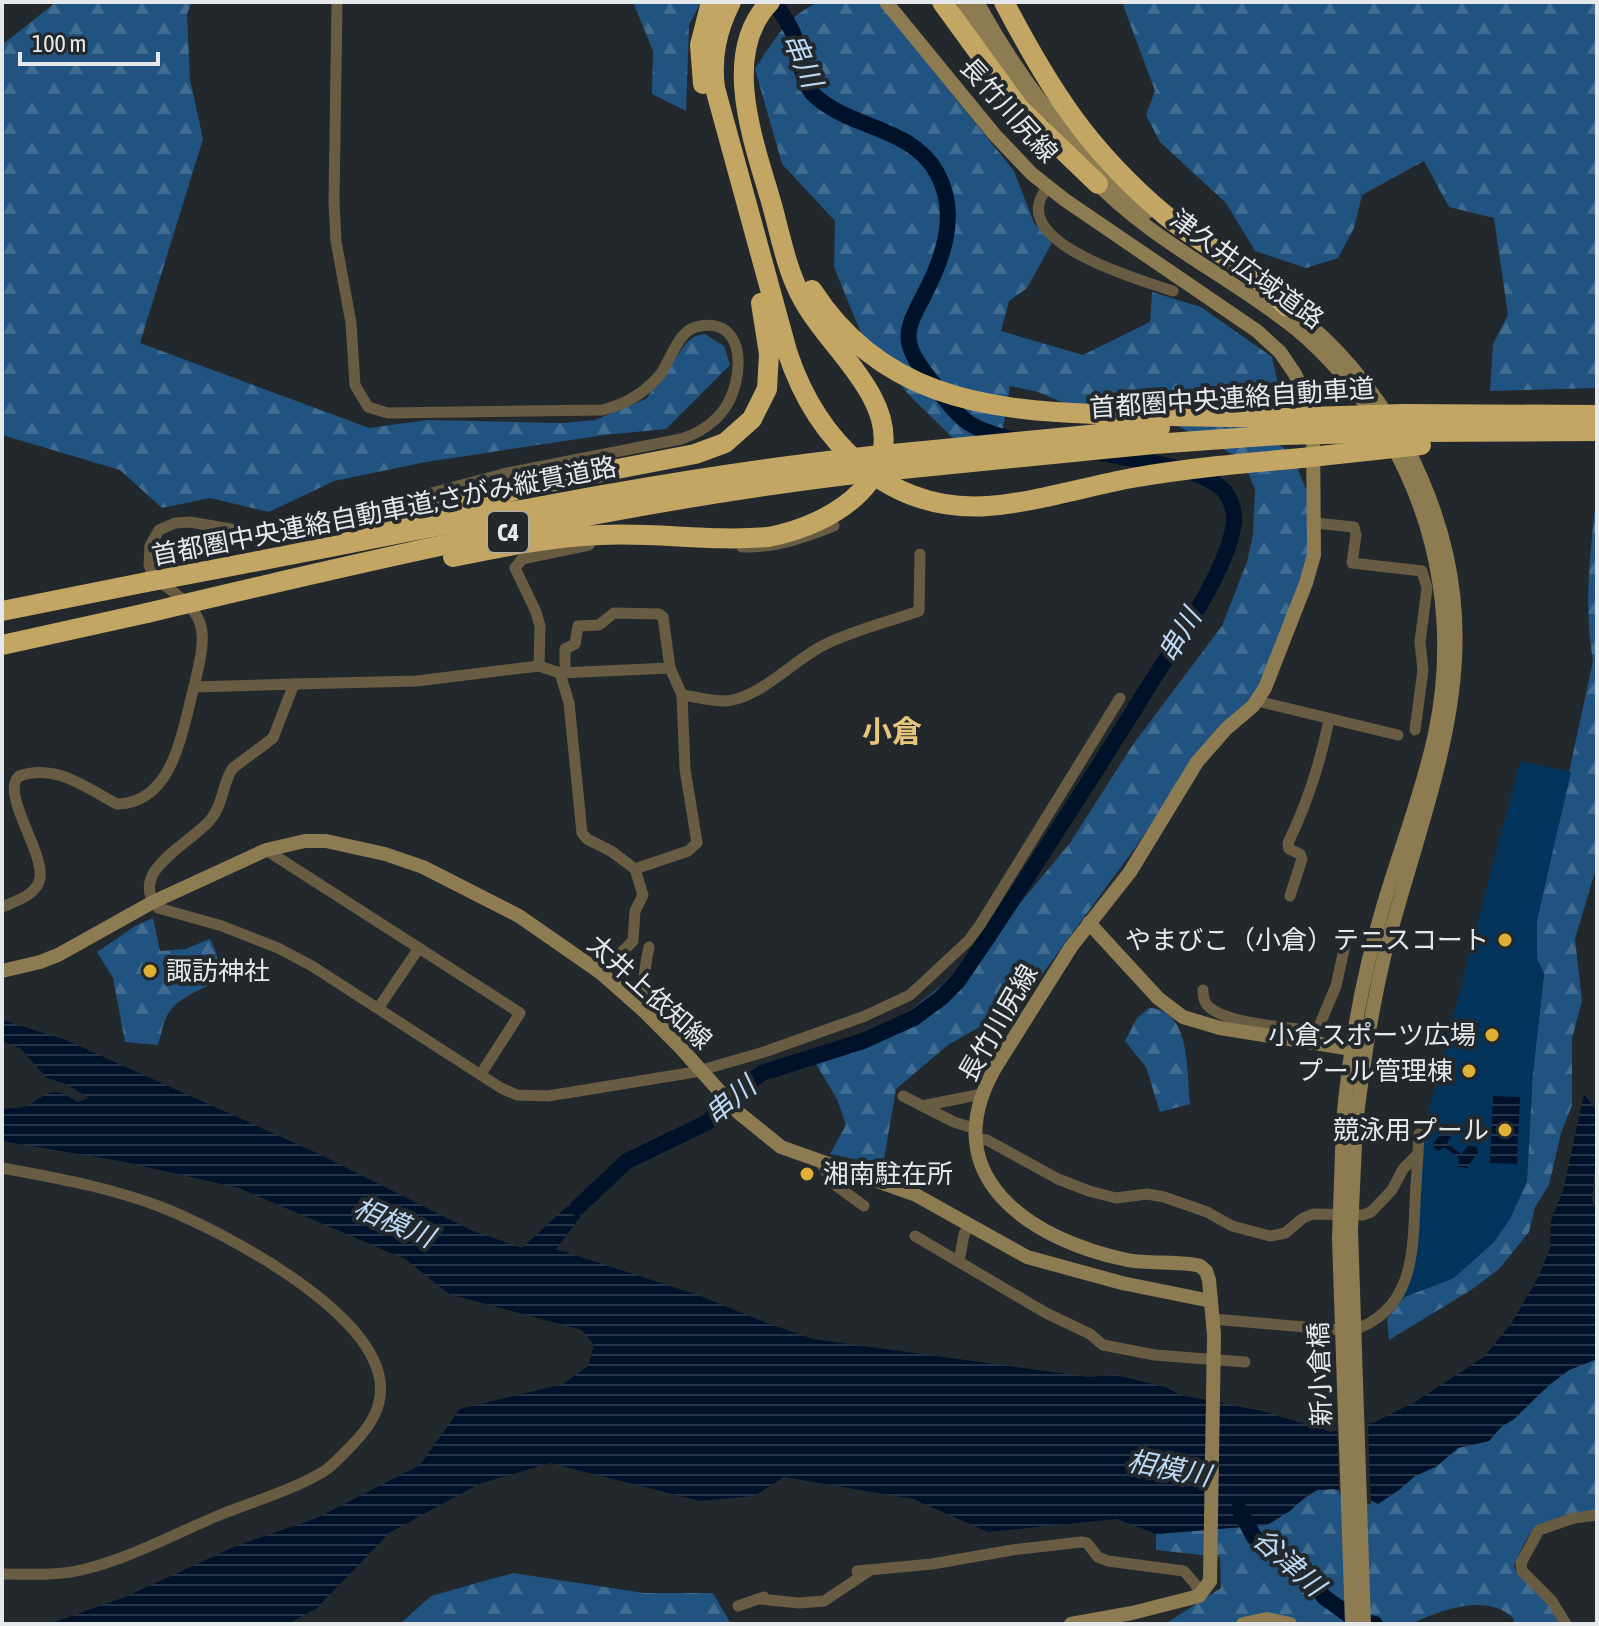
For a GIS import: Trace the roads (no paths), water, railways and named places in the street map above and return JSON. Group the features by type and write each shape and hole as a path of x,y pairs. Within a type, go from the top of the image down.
{"highway":[{"path":"147,613 205,608 306,584 547,540 615,534 753,538 788,533 828,518 856,497 870,480 880,458 882,429 877,408 799,293 747,118 701,36 711,2"},
{"path":"723,72 719,31 731,2"},
{"path":"723,72 737,32 753,2"},
{"path":"770,2 723,72 704,89 729,140 792,367 809,404 831,437 860,465 893,486 942,502 978,506 1015,503 1164,473 1412,430 1597,431"},
{"path":"942,2 1019,108 1098,184"},
{"path":"1004,2 1058,100 1105,159 1167,217 1255,277 1287,307"},
{"path":"776,219 802,274 827,312 866,352 901,375 935,390 976,403 1020,410 1279,418"},
{"path":"210,571 555,481 695,454 716,447 740,432 761,406 769,378 768,342 759,293 755,233"},
{"name":"首都圏中央連絡自動車道","path":"872,464 1280,435 1482,428 1597,415"},
{"name":"首都圏中央連絡自動車道","path":"872,464 1036,438 1279,418 1412,430"},
{"name":"首都圏中央連絡自動車道;さがみ縦貫道路","path":"2,645 367,561 582,517 872,464"},
{"name":"首都圏中央連絡自動車道;さがみ縦貫道路","path":"2,611 725,475 872,464"}],"main road":[{"name":"長竹川尻線","path":"886,2 1001,142 1048,187 1271,343 1291,367 1305,395 1313,425 1314,555 1270,676 1257,701 1201,757 1125,878 1089,923 1017,1030 982,1094 976,1134 990,1182 1007,1205 1023,1219 1110,1256 1147,1263 1197,1265 1206,1271 1214,1335 1210,1581 1199,1596"},
{"name":"津久井広域道路","path":"963,2 1030,105 1055,138 1098,184 1143,224 1280,317 1327,357 1354,388 1390,442 1412,484 1429,533 1439,573 1444,614 1442,695 1424,777 1371,952 1349,1123"},
{"name":"津久井広域道路","path":"977,2 1051,113 1106,176 1168,228 1287,307 1320,335 1355,372 1375,396 1403,441 1425,485 1449,565 1455,606 1456,668 1448,729 1358,1050"},
{"name":"太井上依知線","path":"2,971 58,955 153,902 266,850 305,841 326,841 385,854 423,867 519,916 601,973 680,1047 739,1113 781,1147 916,1195 1008,1248 1046,1264 1211,1301"},
{"path":"1089,923 1150,991 1175,1012 1206,1025 1259,1029 1358,1050"},
{"name":"新小倉橋","path":"1349,1123 1339,1239 1352,1624"},
{"name":"新小倉橋","path":"1349,1123 1364,1624"},
{"path":"1071,1624 1199,1596"},
{"path":"1243,1624 1267,1619 1290,1624"}],"street":[{"path":"2,907 33,891 40,878 38,865 6,810 4,791 11,780 27,773 54,773 78,781 117,804 141,799 169,771 203,651 200,623 185,599 154,578 149,565 150,546 159,530 182,521 237,531 296,529 507,473 691,436 714,421 733,394 739,370 738,351 727,332 719,327 701,325 684,334 664,369 643,391 623,403 602,410 388,413 368,407 355,385 351,323 336,241 337,2"},
{"path":"1048,187 1040,196 1037,210 1057,240 1085,260 1173,291"},
{"path":"1315,523 1354,527 1356,535 1352,563 1422,571 1427,588 1420,642 1423,670 1415,730"},
{"path":"539,666 540,626 515,568 522,559 579,546 622,544 766,548 834,526"},
{"path":"682,695 725,701 739,698 755,691 797,660 829,642 919,611 920,554"},
{"path":"601,973 633,941 635,911 643,895 635,869 582,833 569,703 562,673 565,649 575,644 578,626 599,625 614,613 659,614 663,617 670,668 682,695 685,769 697,843 688,851 635,869"},
{"path":"194,687 417,681 539,666 562,673 670,668"},
{"path":"294,684 273,738 233,768 224,796 212,818 155,869 148,890 153,902 158,908 222,926 278,948 379,1007 517,1095 548,1096 703,1072 865,1016 910,995 968,941 1120,698"},
{"path":"1257,701 1398,735"},
{"path":"1290,896 1302,859 1300,854 1289,849 1288,843 1306,805 1320,764 1329,720"},
{"path":"266,850 520,1013 481,1074"},
{"path":"1203,990 1203,999 1208,1007 1259,1029 1317,1031 1336,986 1345,945"},
{"path":"649,947 642,985 649,1001 680,1034 680,1047"},
{"path":"379,1007 419,948"},
{"path":"922,1106 982,1094"},
{"path":"903,1096 1058,1179 1089,1191 1116,1198 1147,1194 1164,1197 1207,1212 1232,1226 1270,1236 1285,1233 1313,1214 1363,1215 1371,1212 1392,1190 1403,1169 1418,1154"},
{"path":"1213,1319 1349,1336 1380,1318 1405,1283 1412,1257 1419,1134"},
{"path":"821,1163 834,1184 864,1206"},
{"path":"2,1168 121,1193 192,1221 271,1263 319,1297 351,1329 374,1360 381,1388 379,1404 364,1432 332,1465 311,1477 92,1567 65,1573 2,1574"},
{"path":"959,1262 964,1234 969,1226"},
{"path":"915,1236 1046,1313 1090,1334 1103,1345 1155,1355 1245,1362"},
{"path":"1566,1624 1546,1594 1522,1571 1521,1563 1539,1530 1574,1518 1597,1515"},
{"path":"857,1571 932,1564 1081,1542 1087,1543 1098,1557 1108,1561 1184,1571 1196,1585 1199,1596"},
{"path":"738,1606 766,1596 799,1603 824,1601 873,1569"}],"water":[{"name":"相模川","path":"2,1020 66,1040 319,1154 473,1231 522,1248 587,1188 595,1197 556,1249 698,1295 813,1339 1088,1377 1116,1375 1165,1387 1181,1395 1262,1411 1331,1432 1375,1422 1415,1402 1484,1357 1511,1324 1539,1276 1550,1248 1551,1221 1563,1191 1584,1094 1597,1111 1592,1199 1597,1214 1597,1359 1569,1370 1549,1385 1489,1441 1458,1448 1437,1466 1415,1476 1378,1504 1358,1494 1333,1489 1317,1490 1267,1525 1156,1534 1117,1519 988,1532 913,1499 784,1477 754,1496 700,1501 550,1463 479,1484 389,1533 316,1609 287,1624 49,1624 125,1597 236,1546 317,1518 420,1465 460,1409 563,1384 588,1366 594,1345 582,1330 449,1294 405,1259 239,1188 120,1161 2,1141 2,1109 26,1106 57,1092 77,1102 89,1098 66,1084 47,1078 21,1049 2,1041"},
{"name":"競泳用プール","path":"1493,1096 1520,1097 1517,1164 1490,1163"},
{"path":"1448,1126 1452,1126 1454,1132 1447,1143 1461,1154 1469,1145 1477,1147 1478,1152 1467,1168 1458,1167 1459,1158 1444,1147 1439,1151 1434,1148 1433,1143"}],"waterway":[{"name":"串川","path":"774,2 793,33 803,75 815,96 830,107 912,146 937,173 947,204 946,235 938,266 910,326 910,346 921,368 961,417 977,428 1014,440"},
{"name":"串川","path":"577,1208 627,1161 708,1122 733,1094 762,1073 863,1041 914,1018 958,981 1050,843 1189,623 1213,581 1230,540 1233,511 1226,493 1216,484 1185,470 1099,453"},
{"name":"谷津川","path":"1239,1509 1254,1537 1310,1577 1324,1597 1357,1621 1375,1624"}],"place":[{"name":"やまびこ（小倉）テニスコート","path":"1505,940"},
{"name":"諏訪神社","path":"150,971"},
{"name":"小倉スポーツ広場","path":"1492,1035"},
{"name":"プール管理棟","path":"1469,1071"},
{"name":"競泳用プール","path":"1505,1130"},
{"name":"湘南駐在所","path":"807,1174"}],"district":[{"name":"小倉","path":"892,731"}]}
